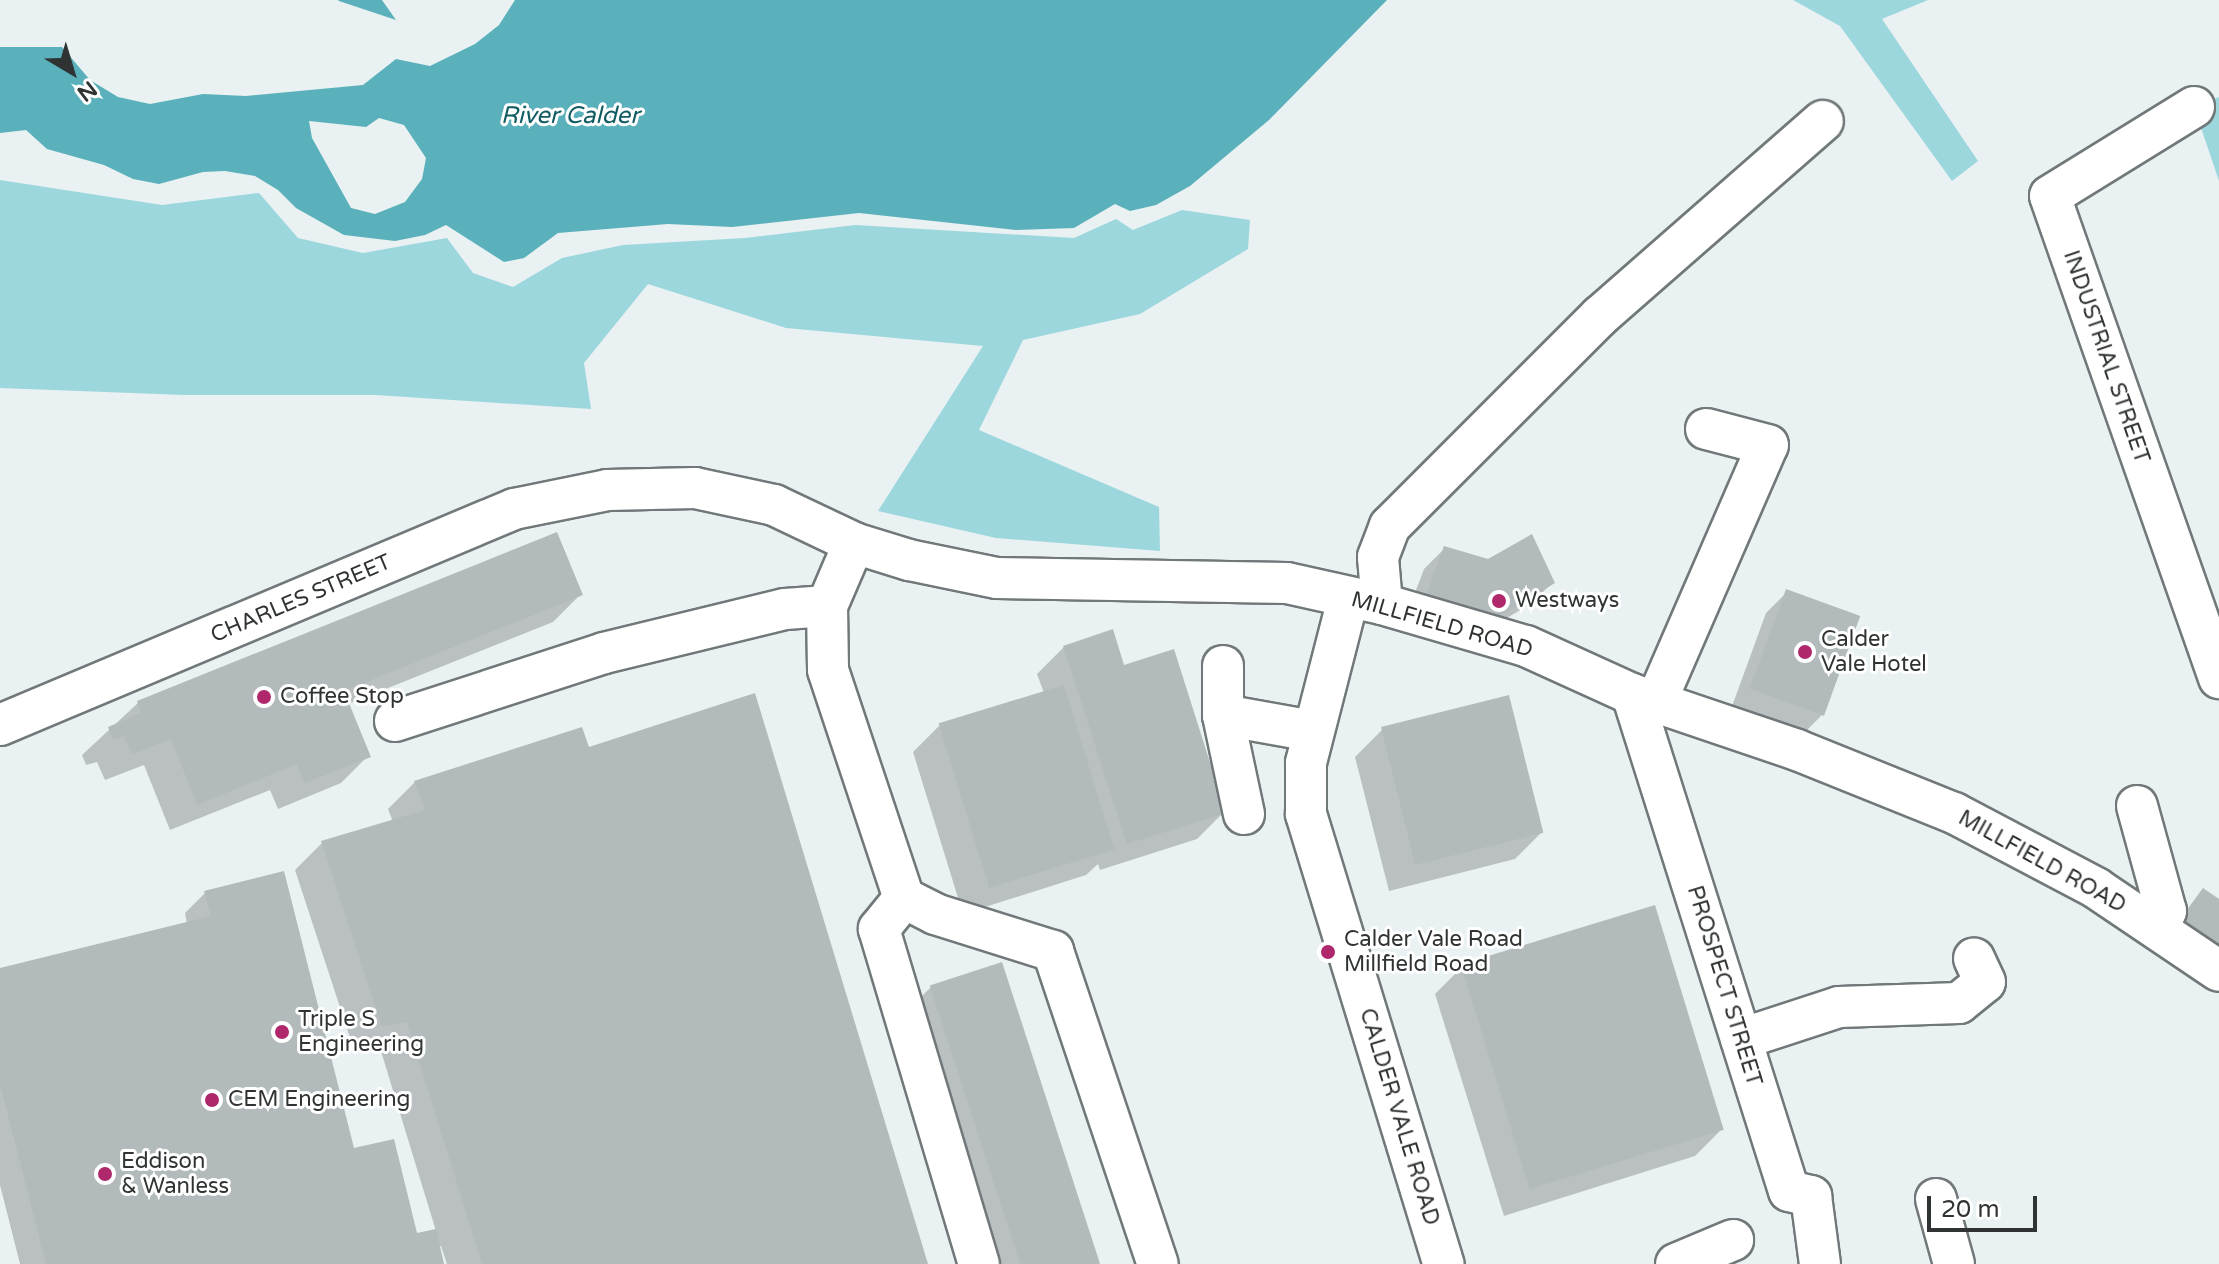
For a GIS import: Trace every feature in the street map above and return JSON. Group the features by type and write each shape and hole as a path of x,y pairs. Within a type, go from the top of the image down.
{"street":[{"name":"INDUSTRIAL STREET","path":"2194,107 2050,196 2219,678"},
{"name":"CALDER VALE ROAD","path":"1444,1264 1306,814 1306,763 1313,731 1365,601 1390,526 1600,316 1823,121"},
{"path":"1644,698 1768,445 1706,429"},
{"name":"MILLFIELD ROAD","path":"607,490 695,488 737,496 774,505 854,543 909,560 997,578 1287,583 1365,601 1526,646 1644,698 1797,750 1954,813 2096,888 2219,971"},
{"name":"CHARLES STREET","path":"0,725 514,509 607,490"},
{"path":"854,543 827,606 828,670 904,898 935,914 1053,951 1158,1264"},
{"path":"395,721 604,653 785,609 827,606"},
{"path":"1223,666 1223,715 1244,814"},
{"name":"PROSPECT STREET","path":"1644,698 1741,1039 1789,1191 1811,1196 1820,1264"},
{"path":"1223,715 1313,731"},
{"path":"2137,806 2166,911 2157,928"},
{"path":"904,898 879,929 979,1264"},
{"path":"1741,1039 1839,1007 1959,1003 1985,982 1974,958"},
{"path":"1936,1199 1954,1264"},
{"path":"1676,1264 1733,1240"}],"shaded area":[{"path":"1793,0 1928,0 1882,19 1978,161 1952,181 1840,26"},
{"path":"2219,97 2219,181 2194,107"},
{"path":"0,180 162,205 259,193 298,238 363,253 447,238 473,273 513,287 562,258 623,245 745,238 855,225 1074,238 1116,219 1133,230 1182,210 1250,220 1248,249 1140,314 1023,340 979,430 1159,507 1160,551 996,538 878,511 983,346 786,328 648,284 584,363 591,409 376,395 184,395 0,388"}],"water":[{"path":"382,0 396,20 339,1"},
{"name":"River Calder","path":"515,0 1387,0 1269,120 1190,186 1156,205 1130,211 1115,204 1074,228 1016,230 859,213 732,227 668,224 558,233 524,258 504,262 446,225 425,235 395,241 344,235 296,208 278,190 255,176 225,171 203,172 159,184 133,179 104,165 47,149 26,130 0,133 0,47 62,47 90,80 118,97 150,104 203,94 246,96 363,85 396,59 430,66 475,44 499,25","holes":["379,118 404,125 426,158 422,179 405,202 375,214 351,208 312,138 309,121 366,127"]}],"building":[{"path":"557,532 583,595 344,691 371,757 305,783 297,764 197,805 171,739 132,754 124,736 113,740 108,727 141,713 137,701"},
{"path":"1532,534 1555,583 1500,616 1427,593 1444,546 1488,559"},
{"name":"Calder Vale Hotel","path":"1786,589 1860,616 1824,716 1750,689"},
{"path":"1113,629 1124,665 1174,649 1226,813 1127,844 1063,646"},
{"path":"1064,685 1114,849 989,888 939,723"},
{"path":"755,693 928,1264 482,1264 407,1022 382,1027 321,841 425,810 414,781 582,727 589,747"},
{"path":"1509,695 1543,833 1415,865 1381,727"},
{"path":"284,871 354,1148 394,1139 417,1233 436,1229 444,1264 46,1264 0,1084 0,968 211,916 204,891"},
{"path":"2203,888 2219,899 2219,946 2181,918"},
{"path":"1655,905 1724,1130 1530,1189 1461,964"},
{"path":"1002,962 1100,1263 1020,1264 930,985"}],"place":[{"name":"Westways","path":"1499,601"},
{"name":"Calder Vale Hotel","path":"1805,652"},
{"name":"Coffee Stop","path":"264,697"},
{"name":"Calder Vale Road Millfield Road","path":"1328,952"},
{"name":"Triple S Engineering","path":"282,1032"},
{"name":"CEM Engineering","path":"212,1100"},
{"name":"Eddison & Wanless","path":"105,1174"}]}
